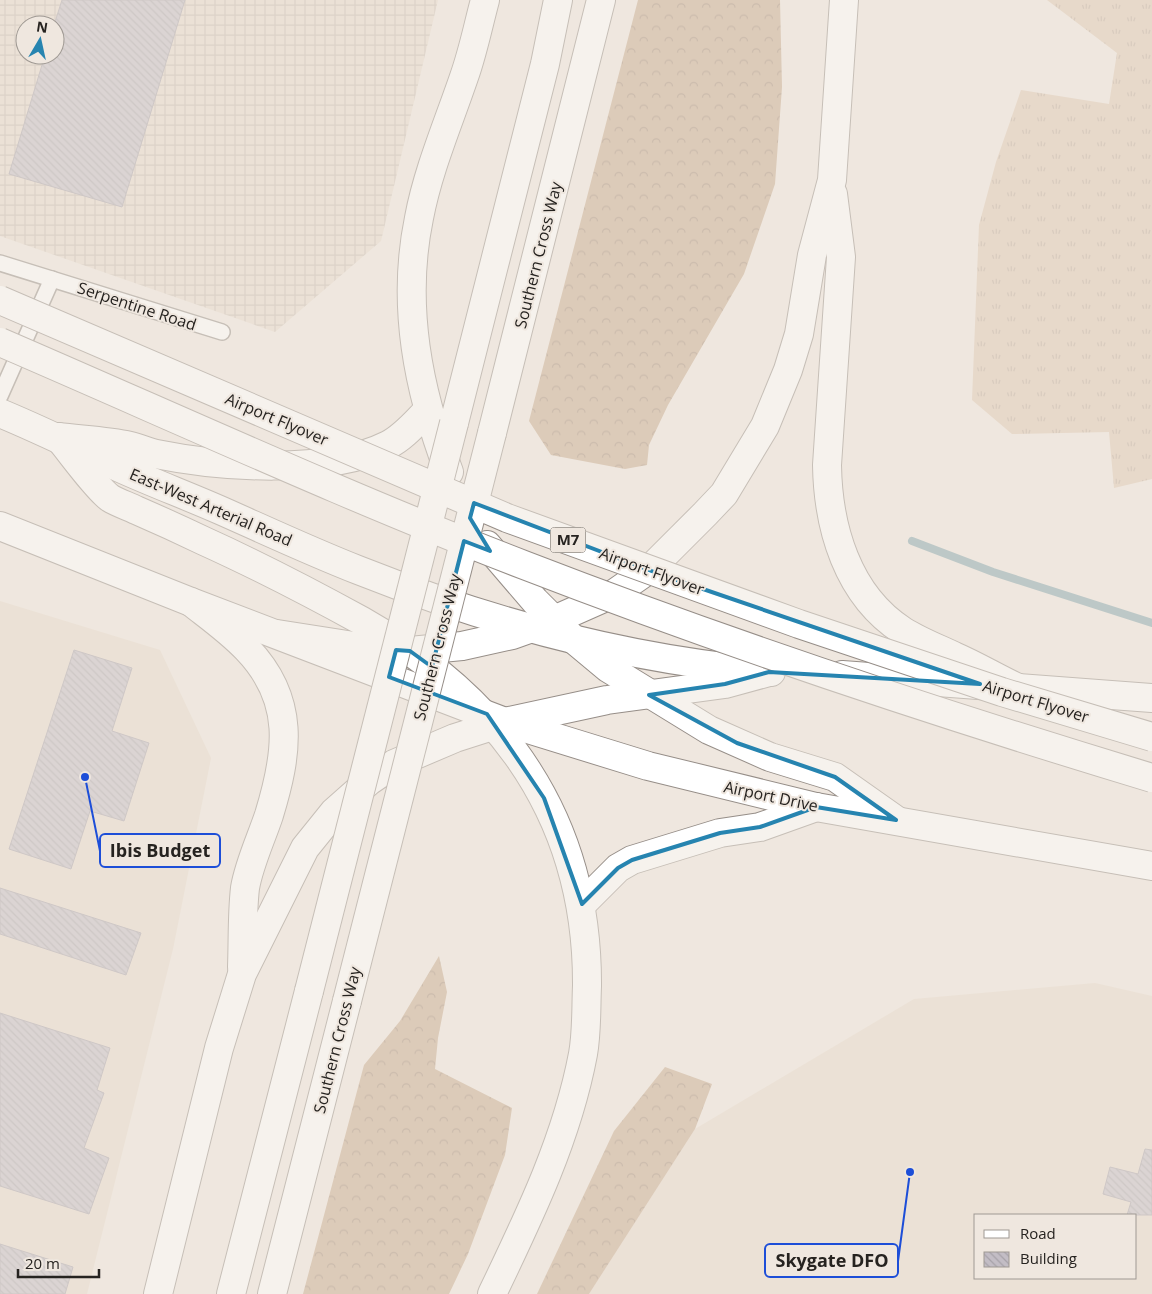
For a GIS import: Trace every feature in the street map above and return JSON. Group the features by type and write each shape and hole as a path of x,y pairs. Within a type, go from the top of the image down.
{"main road":[{"path":"485,0 465,74 427,184 414,250 412,327 428,410 452,481 480,534 552,629 608,668 690,720 770,757 835,777 896,820"},
{"path":"231,1294 492,275 545,64 558,0"},
{"name":"Southern Cross Way","path":"272,1294 601,0"},
{"path":"0,526 277,634 373,649 410,651 462,646 512,635 552,629 615,593 651,568 724,494 765,426 788,370 799,334 812,255 832,180 844,0"},
{"path":"832,180 842,257 827,465 827,490 836,538 852,574 883,616 920,640 1016,687"},
{"name":"Airport Flyover","path":"0,300 507,518 799,624 1002,692 1152,737"},
{"name":"M7","path":"0,342 364,500 521,564 777,659 987,728 1152,778"},
{"path":"58,437 129,446 154,453 226,464 300,464 338,460 389,444 408,431 428,410"},
{"name":"East-West Arterial Road","path":"0,413 58,437 120,468 348,566 425,594 552,629"},
{"path":"58,437 108,497 208,542 361,621 410,651 449,680 495,720 544,798 561,838 582,904 587,966 584,1052 559,1144 522,1232 492,1294"},
{"path":"191,602 234,637 258,663 275,692 284,725 284,760 278,785 245,886 242,974"},
{"path":"552,629 678,660 769,672 1016,687 1152,698"},
{"name":"Airport Drive","path":"277,634 495,720 657,769 816,807 1152,866"},
{"path":"158,1294 220,1048 242,974 305,848 334,812 370,781 394,764 495,720 725,684 769,672"},
{"path":"582,904 618,868 632,860 720,833 760,827 816,807"}],"lane":[{"name":"Serpentine Road","path":"0,262 222,332"},
{"path":"0,396 52,279"}],"highlighted area":[{"path":"474,503 662,575 980,684 769,672 725,684 649,695 737,743 835,777 896,820 816,807 760,827 720,833 632,860 618,868 582,904 544,798 487,714 389,677 396,650 410,651 432,667 464,541 490,551 470,518"}],"shaded area":[{"path":"0,0 438,0 381,241 275,332 0,236"},
{"path":"0,601 160,650 211,758 173,949 87,1294 0,1294"},
{"path":"1095,983 1152,996 1152,1294 589,1294 695,1129 914,999"}],"green space":[{"path":"638,0 780,0 782,87 775,184 744,274 668,405 649,445 647,465 625,469 551,455 529,421"},
{"path":"1047,0 1152,0 1152,479 1114,488 1109,432 1012,434 972,400 979,225 996,162 1021,90 1109,104 1117,53"},
{"path":"439,956 447,992 438,1038 435,1069 512,1108 505,1155 468,1254 449,1294 303,1294 364,1065 400,1021"},
{"path":"665,1067 712,1084 695,1129 589,1294 537,1294 614,1131"}],"building":[{"path":"62,0 185,0 122,207 9,174 42,65 65,65 65,15 57,15"},
{"path":"74,650 132,668 112,731 149,743 124,821 90,811 71,869 9,849"},
{"path":"0,888 141,933 126,975 0,934"},
{"path":"0,1013 110,1048 97,1090 104,1093 84,1148 109,1158 89,1214 0,1186"},
{"path":"1145,1149 1152,1150 1152,1215 1127,1214 1131,1202 1103,1194 1110,1167 1138,1174"},
{"path":"0,1244 73,1267 65,1294 0,1294"}],"waterway":[{"path":"912,541 993,572 1152,623"}],"place":[{"name":"Ibis Budget","path":"85,777"},
{"name":"Skygate DFO","path":"910,1172"}]}
